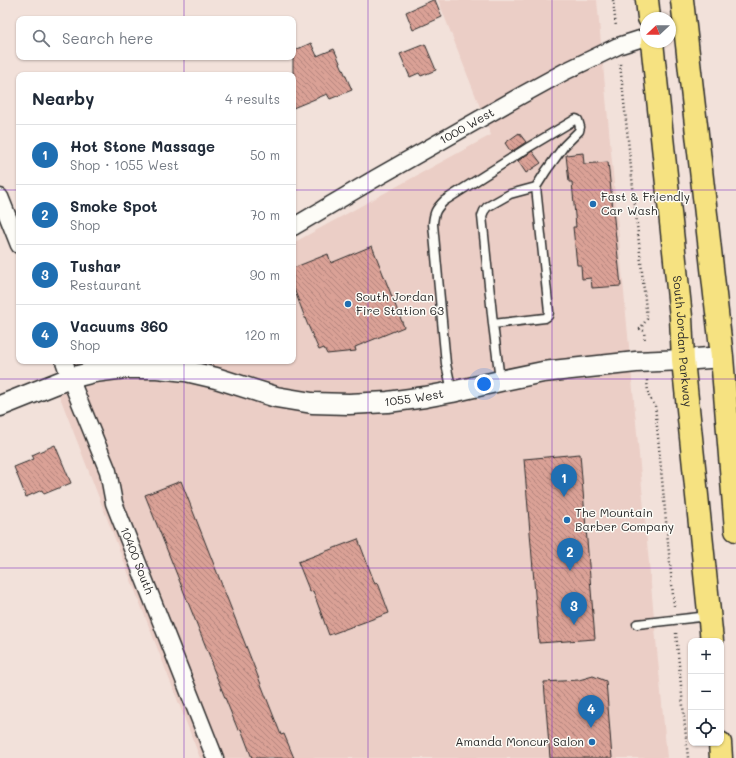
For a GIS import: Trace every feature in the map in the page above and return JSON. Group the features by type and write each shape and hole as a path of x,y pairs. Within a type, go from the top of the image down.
{"main road":[{"path":"647,0 648,12"},
{"path":"683,5 729,356 736,530"},
{"name":"South Jordan Parkway","path":"653,48 681,317 683,360 712,638"},
{"path":"720,746 722,758"}],"street":[{"name":"1000 West","path":"296,225 390,170 564,72 618,46 640,39"},
{"path":"0,198 16,238"},
{"name":"1055 West","path":"98,366 157,368 186,371 216,378 276,397 312,403 348,404 388,402 452,392 543,372 636,362 729,356"},
{"path":"0,406 67,369 98,366"},
{"name":"10400 South","path":"67,369 108,471 114,503 215,758"}],"lane":[{"path":"452,392 446,364 433,214 444,201 576,119 580,124 579,132 564,146 536,187 549,312 548,316 545,318 493,324"},
{"path":"500,381 482,216 487,207 510,194 536,187"},
{"path":"637,624 710,615"}],"shaded area":[{"path":"438,0 597,0 667,758 200,758 51,374 75,364 296,364 296,241 491,135"}],"building":[{"path":"435,0 442,17 413,30 406,12"},
{"path":"311,43 317,56 334,49 352,90 330,99 327,94 296,107 296,72 293,72 293,60 296,60 296,50"},
{"path":"425,44 436,70 421,76 419,73 410,77 400,54"},
{"path":"519,133 526,142 511,152 505,143"},
{"path":"532,151 541,163 526,173 518,161"},
{"name":"Fast & Friendly Car Wash","path":"583,153 584,164 608,162 621,286 592,288 591,278 582,279 581,265 577,265 573,227 576,227 572,182 569,182 566,155"},
{"name":"South Jordan Fire Station 63","path":"372,246 404,327 355,347 356,351 327,354 324,348 319,350 296,294 296,267 328,254 331,263"},
{"path":"55,445 71,483 44,494 42,490 26,497 14,467 34,459 32,455"},
{"path":"580,454 595,639 539,643 524,459"},
{"path":"181,481 281,735 284,734 294,758 252,758 241,729 238,730 145,495"},
{"path":"358,539 375,584 378,583 389,613 329,635 313,591 310,592 298,562"},
{"path":"593,676 606,681 612,758 550,758 544,682 579,680"}],"place":[{"name":"Fast & Friendly Car Wash","path":"593,204"},
{"name":"South Jordan Fire Station 63","path":"348,304"},
{"name":"Hot Stone Massage","path":"564,497"},
{"name":"The Mountain Barber Company","path":"567,520"},
{"name":"Smoke Spot","path":"570,571"},
{"name":"Tushar","path":"574,625"},
{"name":"Vacuums 360","path":"591,728"},
{"name":"Amanda Moncur Salon","path":"592,742"}]}
